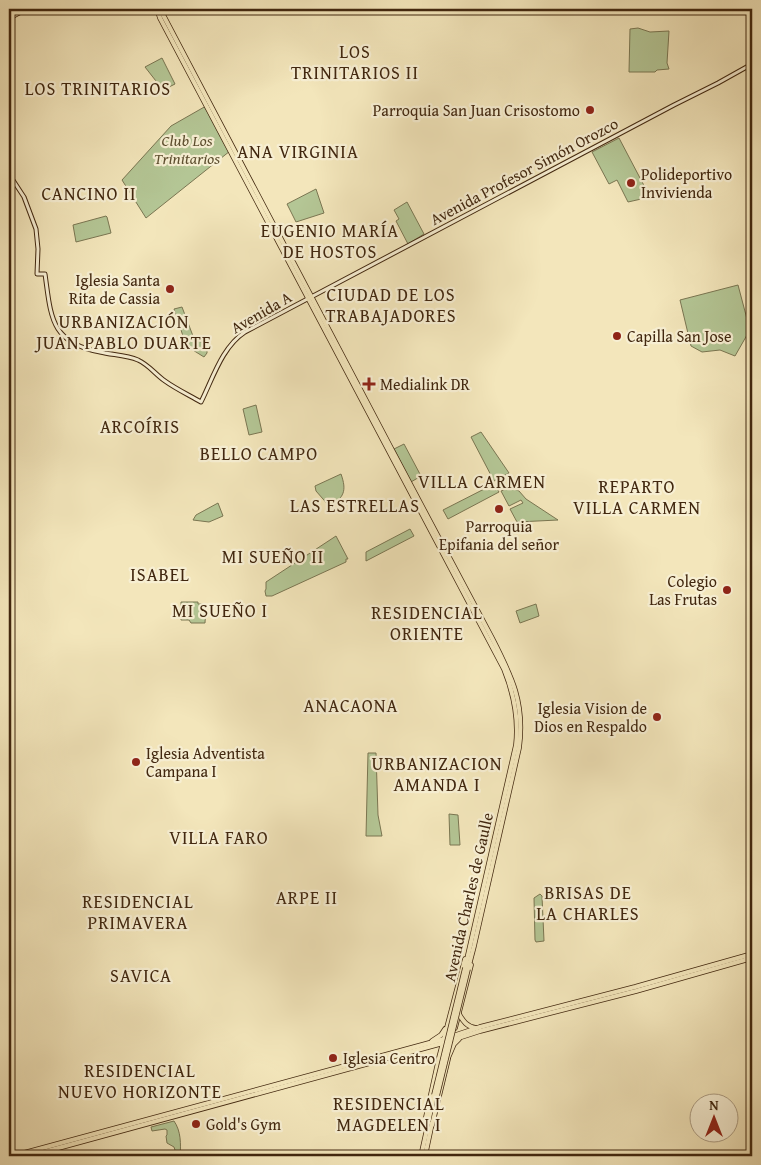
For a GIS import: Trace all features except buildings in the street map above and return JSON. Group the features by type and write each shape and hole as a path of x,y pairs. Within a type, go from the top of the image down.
{"main road":[{"path":"9,14 19,9"},
{"path":"9,18 26,9"},
{"path":"155,9 162,17"},
{"path":"161,9 162,17"},
{"name":"Avenida Charles de Gaulle","path":"162,17 470,602 508,670 517,697 520,718 519,748 513,766 421,1156"},
{"name":"Avenida Profesor Simón Orozco","path":"310,298 752,64"},
{"name":"Avenida A","path":"9,174 24,197 36,229 38,249 37,274 45,274 51,314 57,329 69,341 87,350 137,360 146,364 168,383 201,402 225,353 234,341 245,332 310,298"},
{"path":"432,1125 470,971 472,945"},
{"path":"427,1130 426,1117 443,1041 463,963 472,945"},
{"path":"459,1014 470,1027 480,1027 635,987 752,954"},
{"path":"13,1156 636,991 752,958"},
{"path":"29,1156 427,1045 438,1038 443,1032 449,1017"},
{"path":"453,1038 480,1027"},
{"path":"448,1058 455,1042 468,1035"},
{"path":"427,1045 437,1049 439,1058"},
{"name":"Avenida Charles de Gaulle","path":"425,1156 432,1125 435,1096"}],"green space":[{"path":"638,28 650,32 669,31 667,63 669,69 657,70 655,72 629,72 630,29"},
{"path":"162,58 175,84 163,90 145,67"},
{"name":"Club Los Trinitarios","path":"206,106 230,151 146,218 122,180 171,126"},
{"path":"619,138 650,197 628,202 617,180 609,184 592,152"},
{"path":"316,189 324,213 296,222 287,204"},
{"path":"407,202 424,234 408,244 396,221 399,219 394,210"},
{"path":"106,216 111,233 76,242 73,225"},
{"path":"738,285 751,328 735,356 720,350 702,352 691,346 680,300"},
{"path":"182,307 193,336 209,346 204,357 188,347 183,336 174,309"},
{"path":"256,405 262,432 249,435 243,409"},
{"path":"481,432 509,473 494,481 471,437"},
{"path":"404,444 421,476 411,482 394,449"},
{"path":"341,474 344,485 343,493 330,507 316,491 315,486"},
{"path":"494,484 499,492 448,519 443,510"},
{"path":"509,488 519,491 526,499 558,520 517,522 510,509 523,503 521,500 509,506 501,491"},
{"path":"218,503 223,516 209,522 193,520 196,515"},
{"path":"410,529 414,536 366,561 366,552"},
{"path":"336,536 348,559 346,559 346,562 272,596 266,596 266,582"},
{"path":"181,602 206,604 205,623 191,623 189,620 181,620"},
{"path":"536,604 539,616 520,623 516,611"},
{"path":"368,753 376,753 378,815 382,836 366,836"},
{"path":"449,814 458,815 460,845 450,845"},
{"path":"540,894 542,896 544,941 536,942 534,898"},
{"path":"174,1121 179,1133 180,1156 177,1156 174,1147 167,1143 167,1130 152,1131 151,1127"}],"place":[{"name":"Parroquia San Juan Crisostomo","path":"590,110"},
{"name":"Polideportivo Invivienda","path":"631,183"},
{"name":"Iglesia Santa Rita de Cassia","path":"170,289"},
{"name":"Capilla San Jose","path":"617,336"},
{"name":"Medialink DR","path":"369,384"},
{"name":"Parroquia Epifania del señor","path":"499,509"},
{"name":"Colegio Las Frutas","path":"727,590"},
{"name":"Iglesia Vision de Dios en Respaldo","path":"657,717"},
{"name":"Iglesia Adventista Campana I","path":"136,762"},
{"name":"Iglesia Centro","path":"333,1058"},
{"name":"Gold's Gym","path":"196,1124"}],"district":[{"name":"LOS TRINITARIOS II","path":"355,62"},
{"name":"LOS TRINITARIOS","path":"98,89"},
{"name":"ANA VIRGINIA","path":"298,152"},
{"name":"CANCINO II","path":"89,194"},
{"name":"EUGENIO MARÍA DE HOSTOS","path":"330,241"},
{"name":"CIUDAD DE LOS TRABAJADORES","path":"391,305"},
{"name":"URBANIZACIÓN JUAN PABLO DUARTE","path":"124,332"},
{"name":"ARCOÍRIS","path":"140,427"},
{"name":"BELLO CAMPO","path":"259,454"},
{"name":"VILLA CARMEN","path":"482,482"},
{"name":"REPARTO VILLA CARMEN","path":"637,497"},
{"name":"LAS ESTRELLAS","path":"355,506"},
{"name":"MI SUEÑO II","path":"273,557"},
{"name":"ISABEL","path":"160,575"},
{"name":"MI SUEÑO I","path":"220,611"},
{"name":"RESIDENCIAL ORIENTE","path":"427,623"},
{"name":"ANACAONA","path":"351,706"},
{"name":"URBANIZACION AMANDA I","path":"437,774"},
{"name":"VILLA FARO","path":"219,838"},
{"name":"ARPE II","path":"307,898"},
{"name":"BRISAS DE LA CHARLES","path":"588,903"},
{"name":"RESIDENCIAL PRIMAVERA","path":"138,912"},
{"name":"SAVICA","path":"141,976"},
{"name":"RESIDENCIAL NUEVO HORIZONTE","path":"140,1081"},
{"name":"RESIDENCIAL MAGDELEN I","path":"389,1114"}]}
